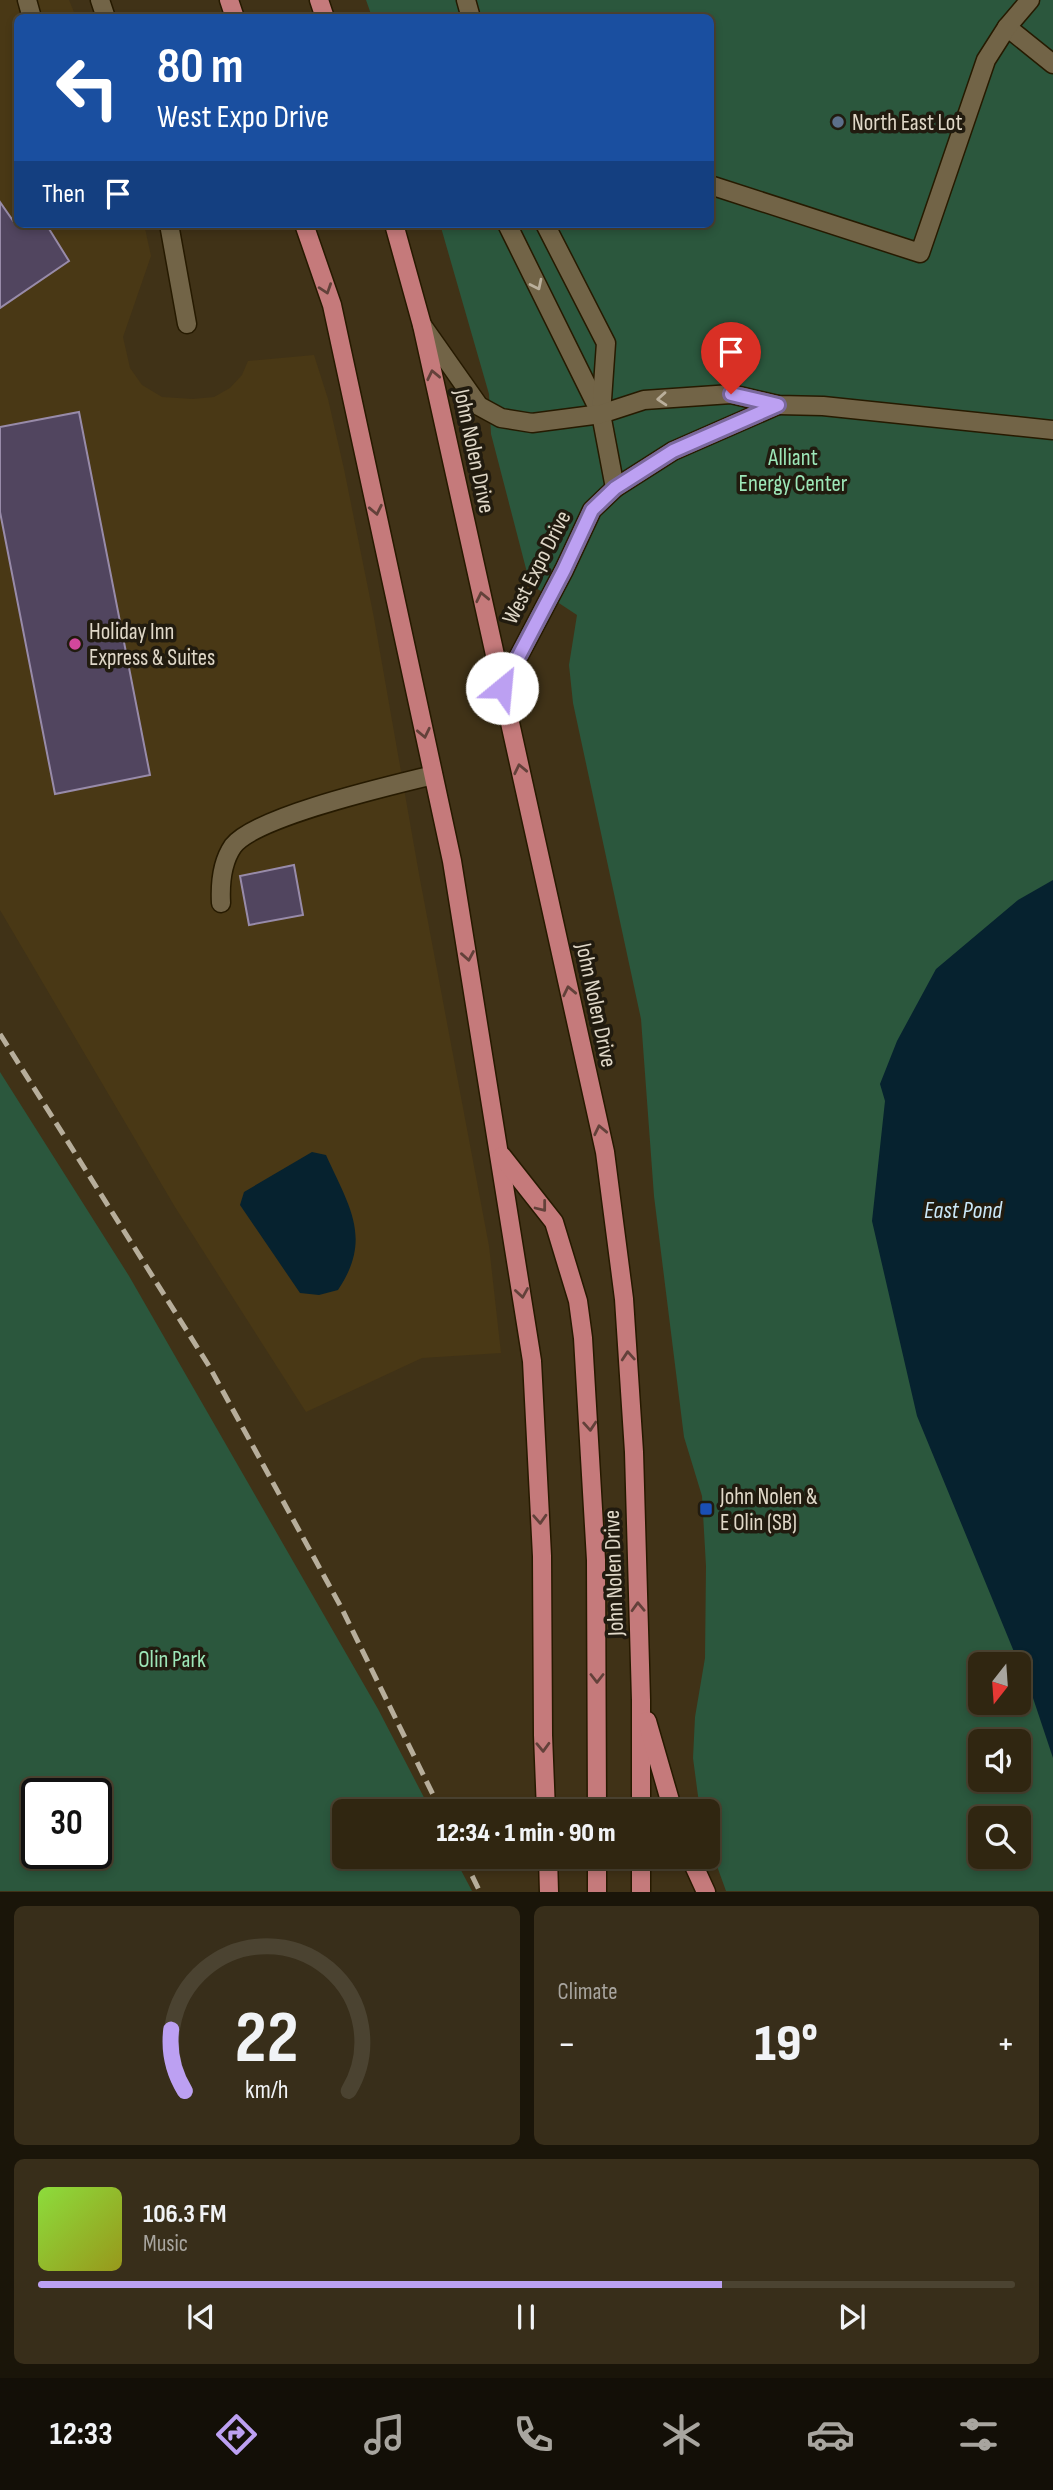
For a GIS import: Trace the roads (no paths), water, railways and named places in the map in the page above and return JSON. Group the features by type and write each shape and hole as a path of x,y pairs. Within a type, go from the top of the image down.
{"main road":[{"path":"305,228 332,305 452,861 533,1361 542,1556 546,1799"},
{"name":"John Nolen Drive","path":"395,228 422,325 605,1152 624,1299 634,1452 641,1799"},
{"path":"499,1153 554,1222 578,1301 592,1465 596,1560 597,1799"},
{"path":"641,1700 670,1799"},
{"path":"548,1869 549,1892"},
{"path":"597,1869 597,1892"},
{"path":"640,1869 641,1892"},
{"path":"695,1869 706,1892"}],"street":[{"path":"714,186 920,253 986,60 1007,27 1030,0"},
{"path":"1007,27 1053,64"},
{"path":"170,228 187,324"},
{"path":"509,228 601,414"},
{"path":"547,228 606,343 601,414 615,488"},
{"name":"West Expo Drive","path":"422,325 480,406 501,418 533,424 601,414 644,400 731,394 778,405 823,406 1053,430"},
{"name":"West Expo Drive","path":"502,688 592,510 615,488 673,451 778,405"},
{"path":"221,903 220,886 226,860 234,845 249,833 284,817 433,775"}],"water":[{"name":"East Pond","path":"1053,880 1053,1758 1031,1693 1031,1652 1014,1652 917,1416 872,1221 885,1101 880,1084 897,1041 936,969 1018,900"},
{"path":"312,1152 326,1155 349,1206 356,1238 354,1254 338,1290 319,1295 300,1293 240,1205 244,1192"}],"railway":[{"path":"0,1034 209,1366 341,1607 435,1799"},
{"path":"469,1869 480,1892"}],"place":[{"name":"North East Lot","path":"838,122"},
{"name":"Holiday Inn Express & Suites","path":"75,644"},
{"name":"John Nolen & E Olin (SB)","path":"706,1509"}],"park label":[{"name":"Alliant Energy Center","path":"793,470"},
{"name":"Olin Park","path":"172,1659"}]}
